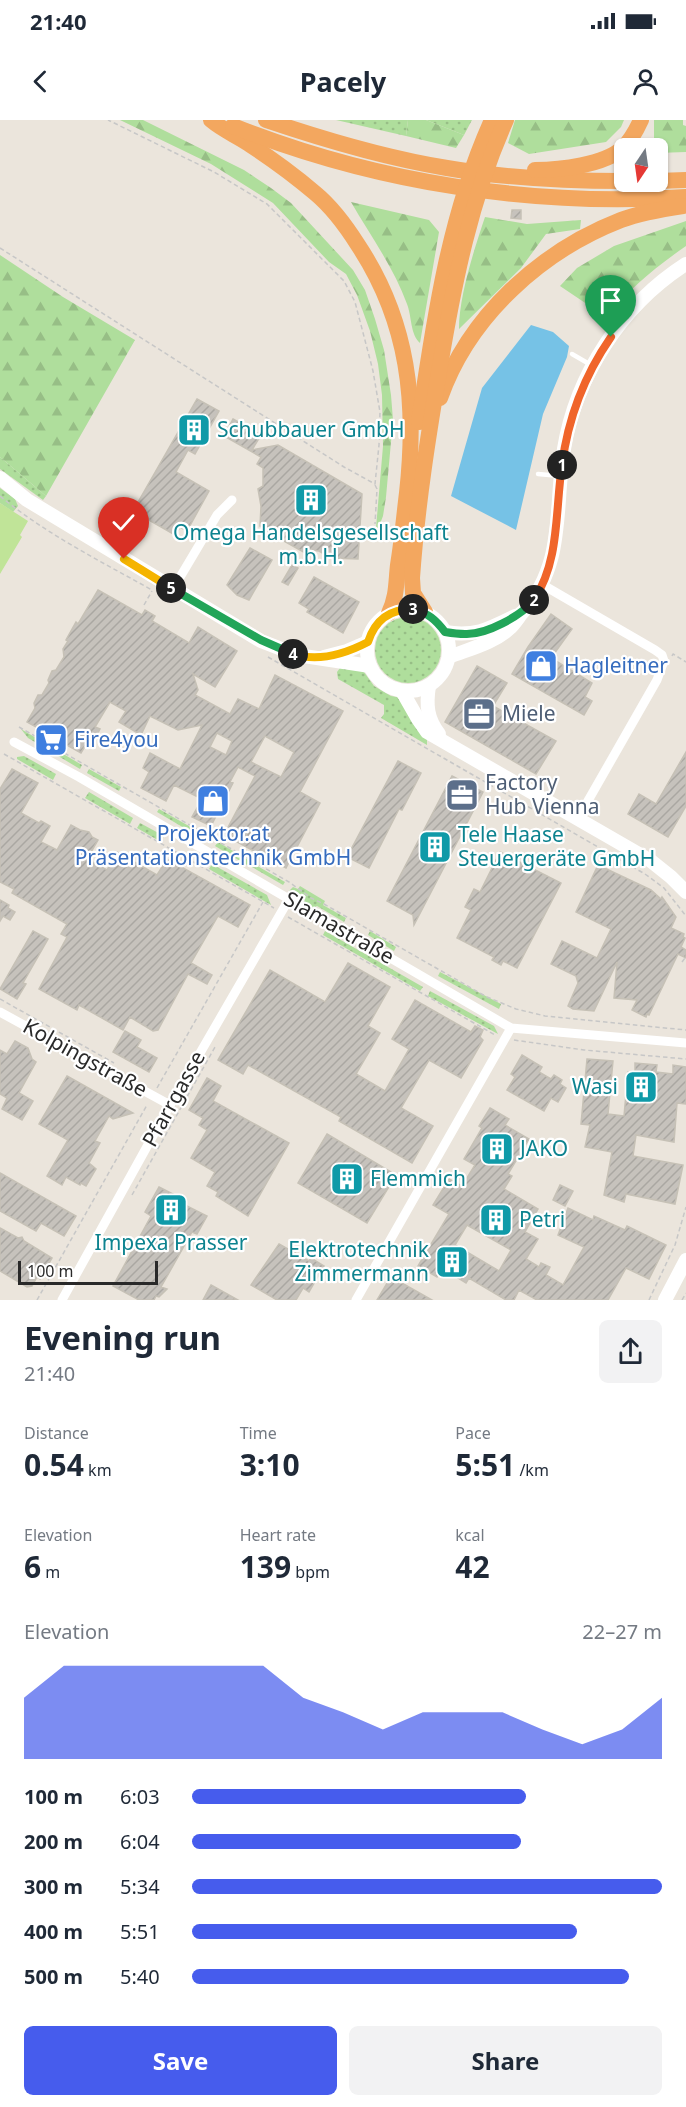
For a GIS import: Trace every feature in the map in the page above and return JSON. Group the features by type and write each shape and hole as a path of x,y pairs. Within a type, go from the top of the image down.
{"highway":[{"path":"211,120 226,133 243,140 281,164 318,195 346,226 368,259 386,295 408,372 411,404 409,473"},
{"path":"219,120 315,154 389,174 457,187 575,198 686,197"},
{"path":"266,120 320,138 394,158 448,168 496,175 614,182"},
{"path":"389,613 396,594 409,473 444,276 489,142 492,120"},
{"path":"489,142 506,120"},
{"path":"496,175 513,169 543,170 604,159 621,150 634,135 641,120"},
{"path":"668,181 686,180"},
{"path":"429,430 442,393 460,356 483,321 512,289 543,262 578,239 622,219 686,206"},
{"path":"424,612 413,592 412,578 421,479 464,219"}],"main road":[{"path":"449,657 495,638 510,628 543,585 554,544 560,476 571,418 593,366 611,337 632,310 664,280 686,264"},
{"path":"0,478 27,500 173,589 274,647 297,655 370,666"},
{"path":"402,609 424,612 437,621 445,632 449,645 449,657 445,669 429,686 414,691 402,691 389,687 378,678 370,666 367,654 372,631 389,613 402,609"},
{"path":"445,632 473,634 522,612"},
{"path":"321,657 347,651 368,642"},
{"path":"429,686 427,705 429,720 446,743"},
{"path":"402,691 427,732 651,861 671,876 686,892"},
{"path":"664,1300 686,1260"}],"street":[{"path":"173,589 217,515 232,500"},
{"path":"543,585 655,650 662,655 664,665 577,820"},
{"name":"Slamastraße","path":"14,742 79,777 511,1028 686,1043"},
{"name":"Pfarrgasse","path":"62,1300 170,1105 289,899"},
{"name":"Kolpingstraße","path":"0,1012 170,1105"},
{"path":"356,1300 511,1028"}],"lane":[{"path":"572,354 593,366"},
{"path":"538,474 560,476"}],"path":[{"path":"108,120 214,172 267,204 344,281 355,302 362,325 374,371 380,412 375,524"},
{"path":"0,248 344,467 375,484"},
{"path":"0,496 50,531 153,590 144,605"},
{"path":"673,654 686,662"},
{"path":"264,655 645,874 664,888 686,916"},
{"path":"19,727 289,882 311,898 487,997 516,1009 545,1016 686,1030"},
{"path":"285,923 292,919"},
{"path":"682,962 685,958"},
{"path":"0,999 118,1065"},
{"path":"129,1200 215,1047"},
{"path":"650,1300 675,1245 686,1207"},
{"path":"682,1300 686,1293"}],"green space":[{"path":"120,120 143,120 244,170 291,203 353,270 365,290 375,319 384,350 391,395 393,420 386,497 378,529 376,528 383,446 382,395 370,331 357,295 346,274 329,262 273,203 211,164"},
{"path":"336,120 408,120 406,136"},
{"path":"408,120 426,120 464,135 456,148 406,136"},
{"path":"426,120 472,120 464,135"},
{"path":"515,120 624,120 621,127 606,142 529,154 508,143"},
{"path":"654,120 683,120 683,125 686,126 686,152 668,153 668,138 654,138"},
{"path":"351,202 429,220 439,232 420,343 414,335 409,309 395,278"},
{"path":"485,217 527,224 581,220 580,229 546,234 521,268 459,329 464,288"},
{"path":"686,221 686,246 643,279 606,317 560,286 577,268 614,246"},
{"path":"0,255 63,297 135,340 46,496 0,457"},
{"path":"0,457 46,496 43,500 0,469"},
{"path":"0,488 15,499 18,506 13,512 0,503"},
{"path":"0,503 28,521 20,535 22,537 0,574"},
{"path":"408,617 421,620 431,627 438,637 441,650 438,663 431,673 421,680 408,683 395,680 385,673 378,663 375,650 378,637 385,627 395,620"},
{"path":"340,668 359,669 374,686 397,697 427,738 427,745 381,718 384,714 384,705 338,679 337,672"},
{"path":"21,729 82,765 80,769 28,738"},
{"path":"24,756 56,774 53,780 17,759 17,757"},
{"path":"89,769 121,787 119,791 87,773"},
{"path":"89,792 133,818 130,824 85,798"},
{"path":"159,809 210,838 208,842 157,812"},
{"path":"140,823 164,836 161,842 137,828"},
{"path":"218,842 250,861 247,865 215,846"},
{"path":"212,864 267,895 271,905 209,869"},
{"path":"254,864 285,882 283,885 252,867"},
{"path":"300,886 325,901 323,905 346,918 344,922 317,906 313,908 303,903 305,900 289,891 293,887 298,889"},
{"path":"325,931 423,987 420,991 323,935"},
{"path":"370,931 396,947 394,951 368,935"},
{"path":"440,972 501,1004 499,1009 438,976"},
{"path":"430,991 494,1026 498,1034 428,996"}],"water":[{"path":"531,325 553,332 569,346 567,357 543,414 516,530 451,496 482,388"}],"building":[{"path":"512,210 521,210 521,219 511,218"},
{"path":"197,399 219,411 195,454 188,450 176,472 209,491 187,531 180,527 175,535 133,511"},
{"name":"Omega Handelsgesellschaft m.b.H.","path":"233,419 261,435 252,450 278,445 362,494 358,559 331,558 319,551 309,550 307,554 275,536 270,537 268,531 260,526 261,506 258,489 263,486 263,468 257,464 261,457 224,436"},
{"path":"250,548 272,560 249,600 237,595 227,585"},
{"path":"292,565 298,568 288,585 282,582"},
{"path":"314,577 359,602 343,633 307,612 309,609 299,603"},
{"path":"98,590 142,615 145,610 155,616 152,621 189,643 198,627 237,651 215,687 193,674 198,690 195,695 230,714 238,699 259,709 275,675 343,711 300,792 320,803 286,868 224,835 255,776 238,767 230,782 233,783 211,826 192,817 202,799 174,785 166,801 141,788 149,772 143,768 150,753 180,769 202,725 178,730 150,716 141,735 119,722 126,711 110,702 95,727 100,729 92,744 88,741 81,753 58,740 55,746 44,739 47,733 27,722 35,708 34,703 38,695 42,695 49,683 52,671 56,670 64,657 63,649 68,641 66,640 76,622 78,624","holes":["217,733 232,741 226,755 210,747","265,736 294,752 281,777 251,762"]},
{"name":"Hagleitner","path":"551,614 572,629 551,658 592,683 585,697 592,701 584,715 512,674"},
{"name":"Miele","path":"477,666 507,683 493,706 556,741 536,774 445,722"},
{"path":"686,752 686,806 668,837 628,814 639,794 656,804"},
{"path":"398,761 421,773 402,810 399,809 369,868 347,857"},
{"path":"12,769 38,783 21,813 50,826 41,842 57,850 71,825 89,832 98,840 87,859 107,870 117,852 157,875 167,859 250,905 238,927 218,916 191,963 212,975 207,984 188,974 158,1030 153,1031 130,1017 123,1030 79,1005 77,1010 39,989 67,937 61,934 67,924 12,893 14,889 0,882 0,789"},
{"name":"Tele Haase Steuergeräte GmbH","path":"452,776 483,792 414,925 413,915 387,901"},
{"path":"500,852 561,883 517,968 503,961 501,965 492,960 494,957 457,938 471,910 465,907 474,889 480,892"},
{"path":"598,865 651,890 661,899 662,897 676,917 671,928 684,934 685,938 681,947 686,950 686,958 678,954 646,1017 632,1010 637,1000 614,998 617,962 594,1011 573,1009 568,1006 578,983 576,976 551,964 562,941 597,958 611,929 576,912"},
{"path":"0,900 15,912 10,920 3,916 0,921"},
{"path":"33,931 48,939 23,983 26,984 17,999 0,989"},
{"path":"348,963 390,987 368,1026 380,1033 356,1074 385,1091 409,1049 392,1039 415,1000 471,1032 475,1026 483,1030 480,1037 483,1040 461,1078 429,1060 401,1108 433,1126 412,1163 339,1121 341,1117 248,1065 243,1074 218,1060 270,970 325,1002"},
{"path":"125,1031 141,1040 137,1047 157,1058 149,1072 113,1052"},
{"path":"15,1041 28,1048 32,1059 36,1062 19,1093 33,1101 22,1120 2,1109 7,1098 0,1094 0,1050 7,1054"},
{"path":"522,1055 542,1067 539,1072 551,1079 554,1075 562,1080 560,1084 566,1088 558,1102 551,1098 544,1111 507,1090 515,1077 511,1074"},
{"path":"587,1059 613,1061 608,1114 624,1116 628,1072 635,1073 635,1063 657,1065 656,1072 673,1074 673,1065 686,1067 686,1104 677,1103 674,1142 636,1135 633,1156 683,1165 675,1204 626,1194 624,1202 604,1195 612,1152 585,1147 590,1125 581,1124"},
{"path":"67,1076 133,1113 113,1119 109,1116 95,1141 100,1143 89,1163 96,1169 86,1186 66,1177 62,1185 47,1176 68,1140 39,1124"},
{"path":"207,1078 221,1086 213,1101 289,1143 248,1216 216,1196 218,1192 207,1186 215,1172 191,1158 207,1130 199,1125 203,1118 189,1110"},
{"path":"490,1108 509,1119 505,1125 529,1139 508,1174 512,1176 504,1189 538,1209 525,1232 538,1239 526,1259 539,1267 541,1263 550,1267 546,1275 563,1285 584,1247 558,1235 568,1208 593,1220 594,1216 625,1230 627,1226 666,1245 649,1279 626,1268 608,1300 537,1300 519,1290 514,1300 506,1300 469,1278 466,1283 442,1268 437,1277 418,1266 449,1214 433,1205 449,1179 462,1186 475,1165 464,1159 482,1128 479,1126","holes":["467,1225 511,1250 499,1271 455,1245"]},
{"name":"Flemmich","path":"327,1134 396,1175 367,1223 298,1183"},
{"path":"0,1173 76,1216 64,1236 41,1223 36,1231 0,1211"},
{"path":"560,1185 573,1191 565,1206 553,1200"},
{"path":"159,1187 177,1196 175,1200 207,1216 197,1234 192,1232 161,1287 167,1289 154,1300 139,1300 113,1286 151,1216 145,1212"},
{"path":"0,1228 18,1238 22,1237 24,1241 52,1258 48,1265 49,1270 44,1271 40,1279 37,1277 32,1286 27,1287 0,1271"},
{"path":"279,1244 309,1261 311,1258 324,1266 309,1292 303,1288 296,1300 277,1300 251,1285"},
{"path":"392,1275 400,1282 432,1300 377,1300"},
{"path":"211,1285 238,1300 203,1300"}],"place":[{"name":"Schubbauer GmbH","path":"194,430"},
{"name":"Omega Handelsgesellschaft m.b.H.","path":"311,500"},
{"name":"Hagleitner","path":"541,666"},
{"name":"Miele","path":"479,714"},
{"name":"Fire4you","path":"51,740"},
{"name":"Factory Hub Vienna","path":"462,795"},
{"name":"Projektor.at Präsentationstechnik GmbH","path":"213,801"},
{"name":"Tele Haase Steuergeräte GmbH","path":"435,847"},
{"name":"Wasi","path":"641,1087"},
{"name":"JAKO","path":"497,1149"},
{"name":"Flemmich","path":"347,1179"},
{"name":"Impexa Prasser","path":"171,1210"},
{"name":"Petri","path":"496,1220"},
{"name":"Elektrotechnik Zimmermann","path":"452,1262"}],"route":[{"path":"124,559 261,640 297,655 321,657 358,647 368,642 379,621 389,613 402,609 424,612 437,621 445,632 473,634 490,628 528,608 543,585 554,544 560,476 571,418 582,388 599,354 611,337"}]}
